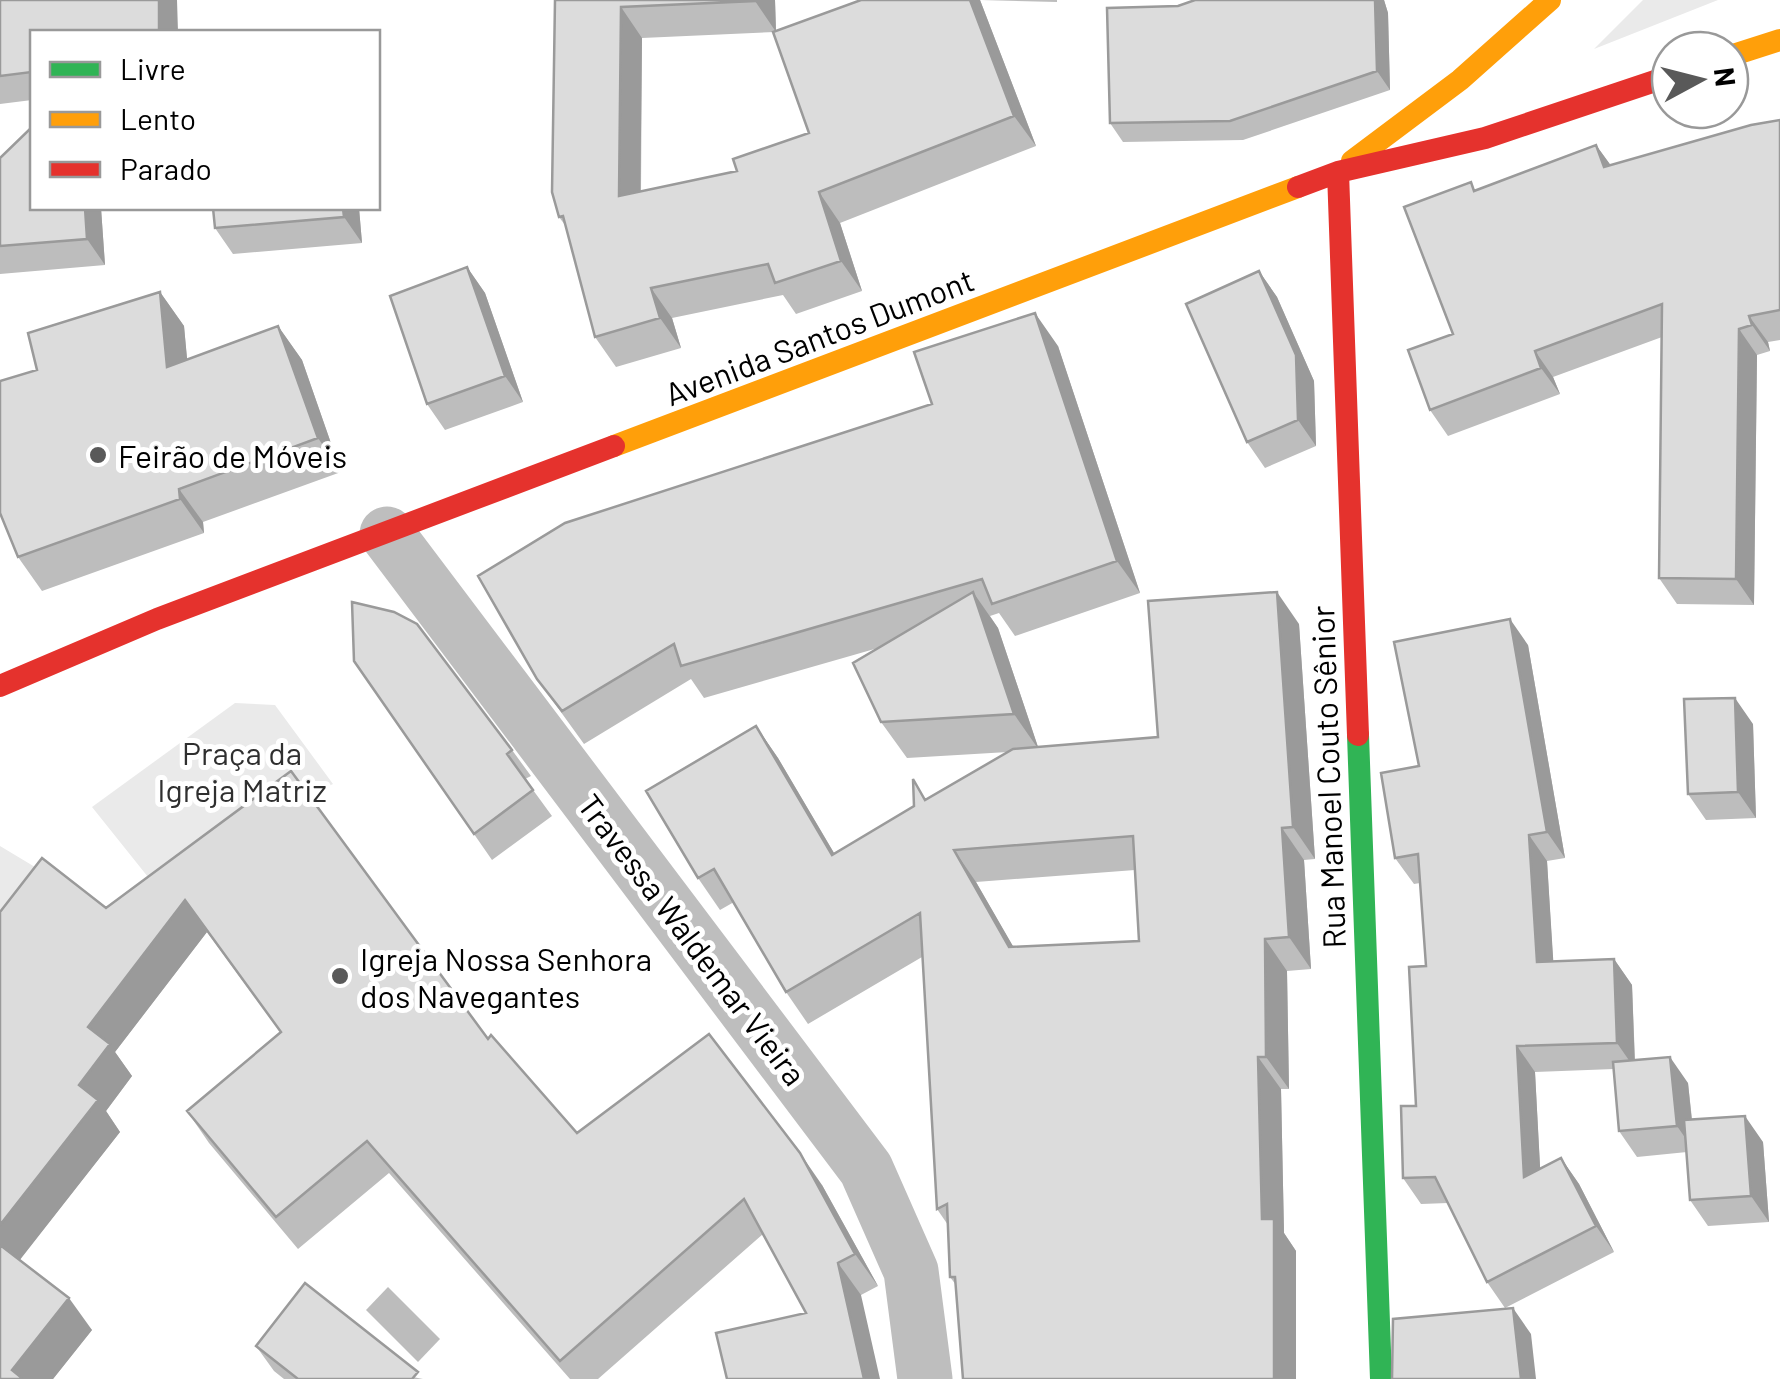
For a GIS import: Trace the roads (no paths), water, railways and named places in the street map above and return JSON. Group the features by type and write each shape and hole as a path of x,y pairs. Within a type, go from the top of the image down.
{"main road":[{"path":"1338,172 1460,80 1550,0"},
{"path":"1750,50 1780,40"},
{"name":"Avenida Santos Dumont","path":"2,684 158,619 1338,172 1485,138 1650,83"},
{"name":"Rua Manoel Couto Sênior","path":"1338,172 1381,1379"}],"street":[{"name":"Travessa Waldemar Vieira","path":"387,534 866,1169 910,1270 925,1379"}],"place":[{"name":"Feirão de Móveis","path":"98,455"},
{"name":"Igreja Nossa Senhora dos Navegantes","path":"340,976"}],"park label":[{"name":"Praça da Igreja Matriz","path":"242,770"}]}
